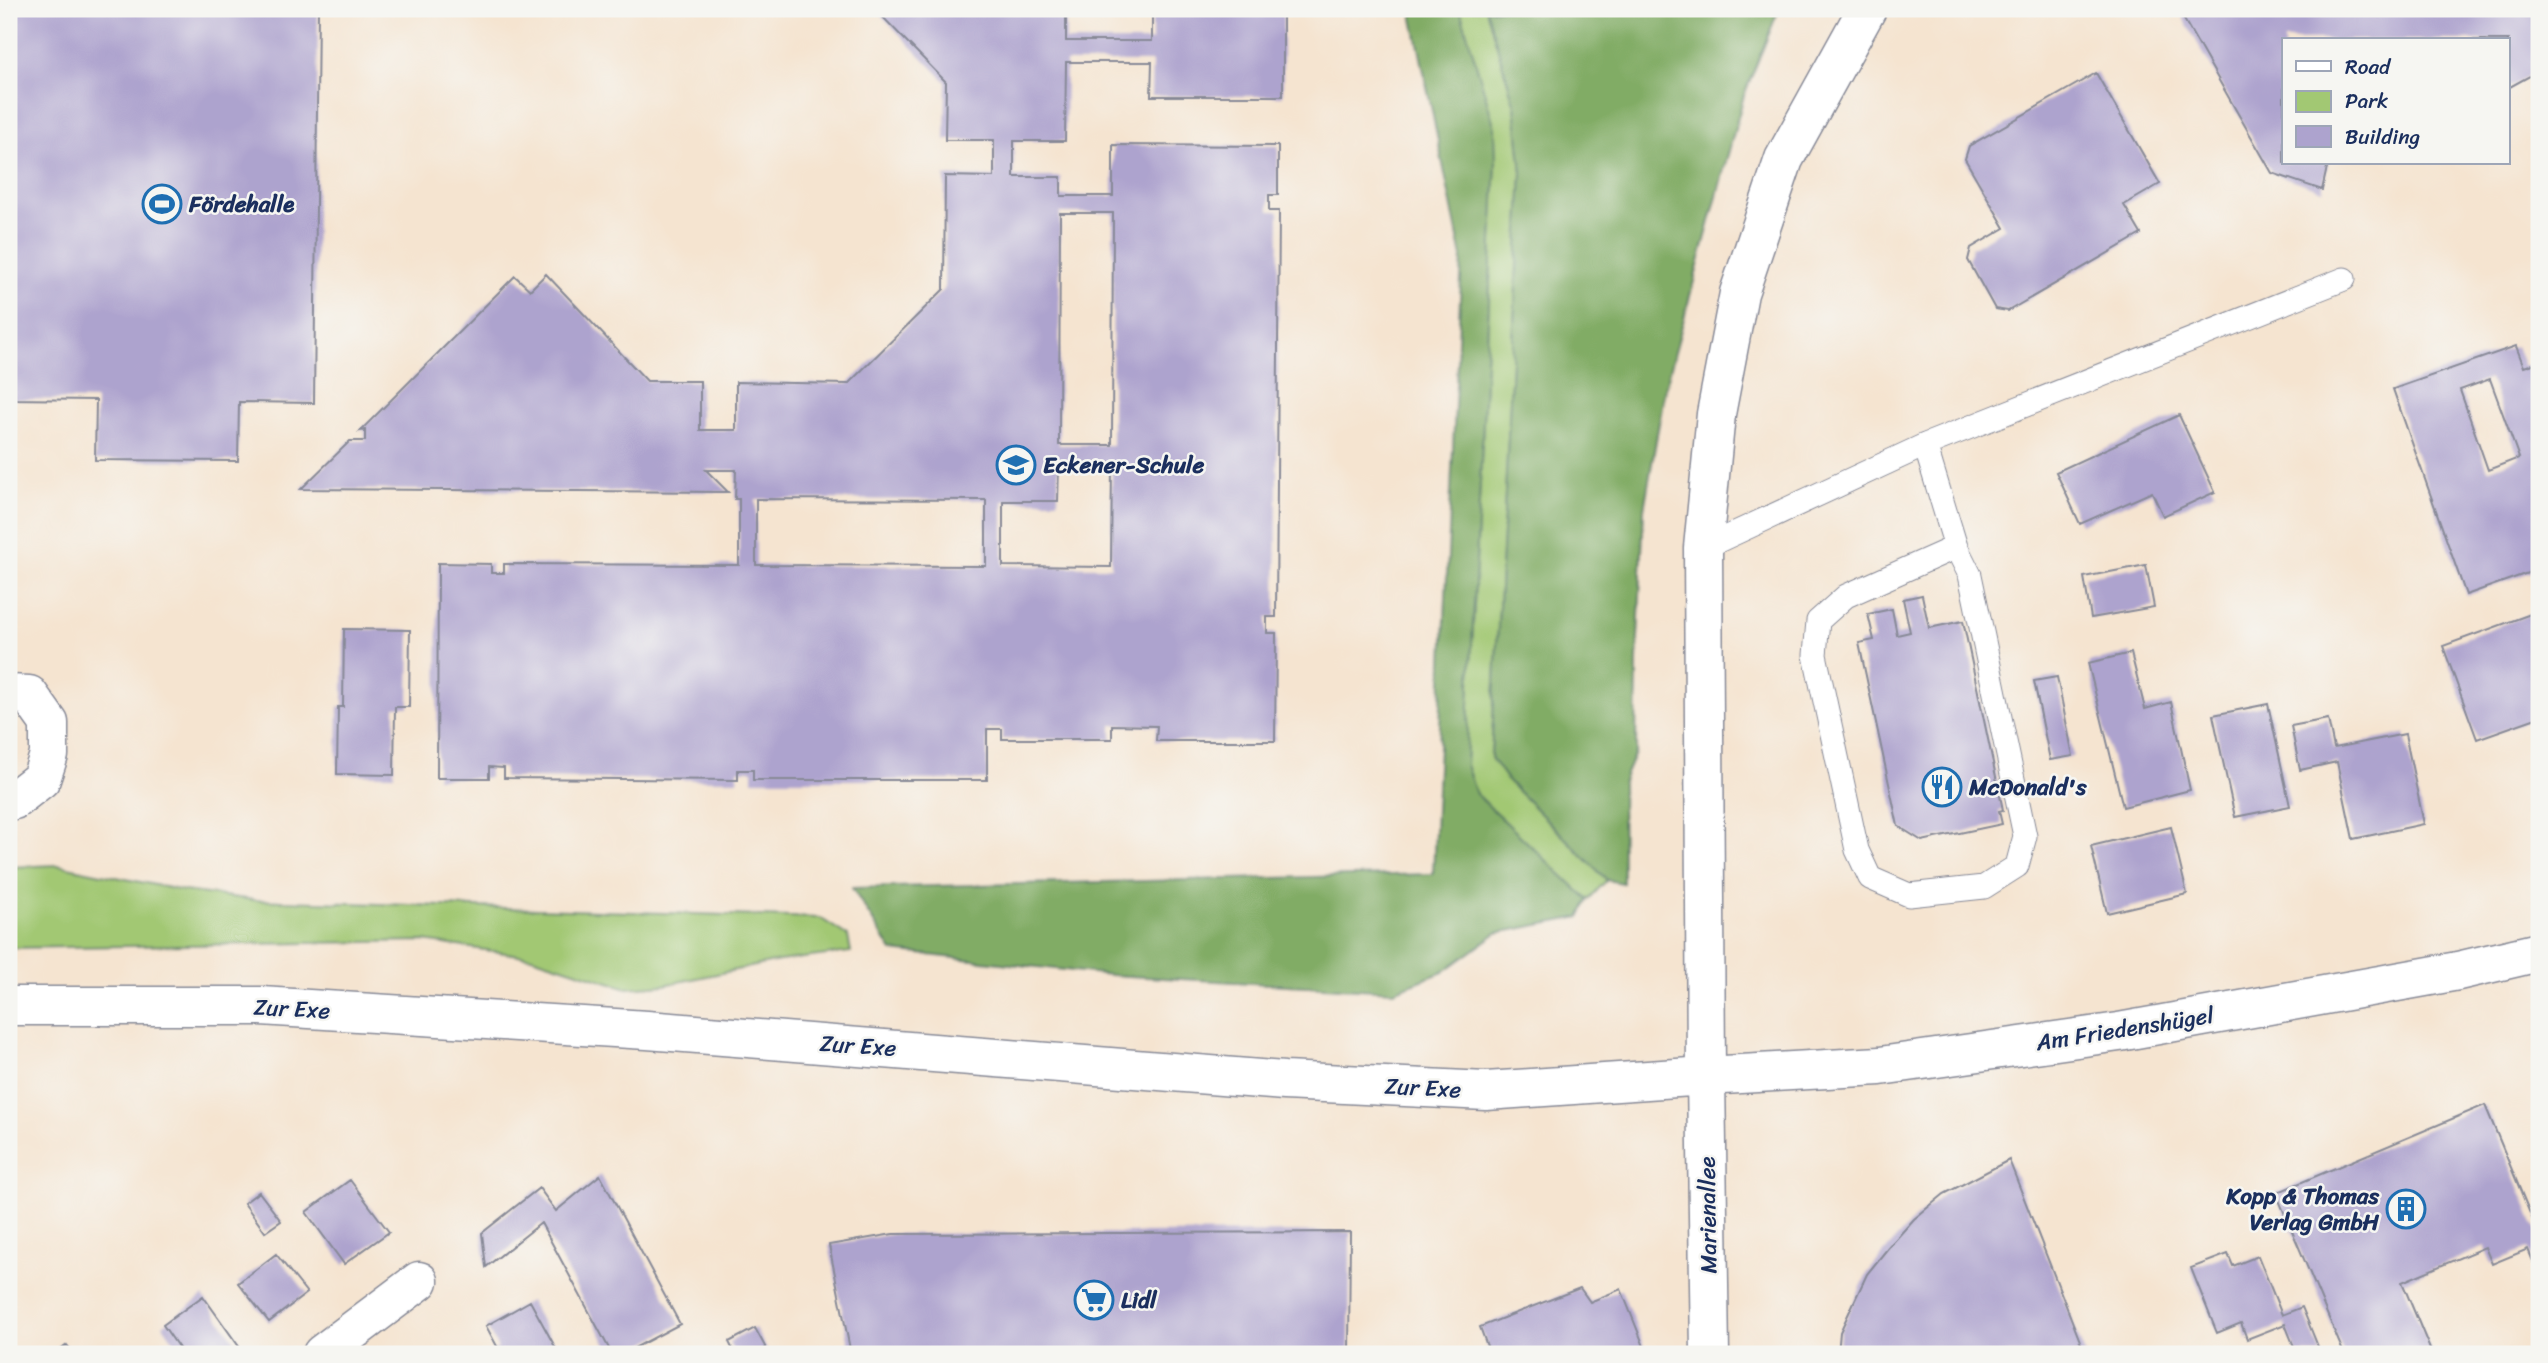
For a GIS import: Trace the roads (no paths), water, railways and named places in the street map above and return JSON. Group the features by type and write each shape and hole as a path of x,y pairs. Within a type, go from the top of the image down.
{"main road":[{"name":"Marienallee","path":"1710,1354 1703,548 1716,414 1739,293 1784,159 1867,9"},
{"path":"9,694 29,695 49,723 49,755 41,779 9,801"},
{"name":"Am Friedenshügel","path":"1706,1076 1880,1066 2119,1032 2458,971 2539,952"},
{"name":"Zur Exe","path":"9,1006 261,1006 647,1030 1284,1081 1486,1091 1706,1076"},
{"path":"322,1354 418,1281"}],"lane":[{"path":"1703,548 1925,446 2344,279"},
{"path":"1925,446 1956,547 1970,575 2025,836 2017,866 1984,887 1909,895 1870,878 1857,850 1815,656 1818,621 1846,596 1956,547"}],"place":[{"name":"Fördehalle","path":"162,204"},
{"name":"Eckener-Schule","path":"1016,465"},
{"name":"McDonald's","path":"1942,787"},
{"name":"Kopp & Thomas Verlag GmbH","path":"2406,1209"},
{"name":"Lidl","path":"1094,1300"}]}
